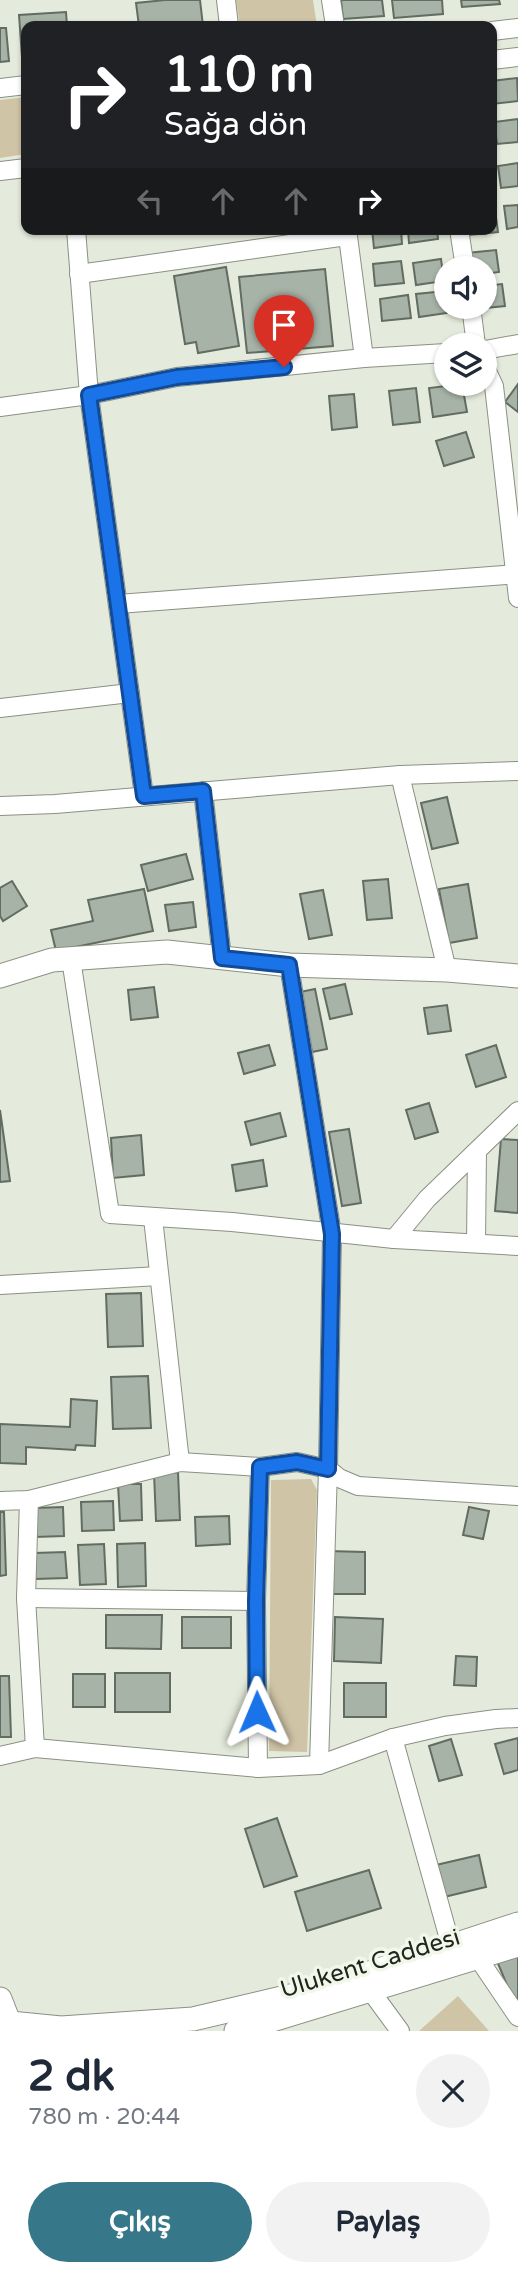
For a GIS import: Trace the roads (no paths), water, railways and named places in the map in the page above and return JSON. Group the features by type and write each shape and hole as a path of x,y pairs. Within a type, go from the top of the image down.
{"street":[{"path":"226,0 228,21"},
{"path":"331,0 334,21"},
{"path":"497,30 518,28"},
{"path":"497,59 518,57"},
{"path":"0,88 21,86"},
{"path":"0,171 21,169"},
{"path":"76,235 89,395 144,796"},
{"path":"79,274 334,235"},
{"path":"347,235 364,359"},
{"path":"460,235 463,256"},
{"path":"497,347 518,344"},
{"path":"0,407 89,395 177,377 434,354"},
{"path":"495,396 518,598"},
{"path":"118,604 517,574"},
{"path":"0,708 130,693"},
{"path":"0,806 400,775 518,771"},
{"path":"400,775 447,970"},
{"path":"203,791 222,958"},
{"path":"0,976 52,960 167,952 289,965 447,970 518,976"},
{"path":"71,959 110,1214 232,1222 394,1239 518,1245"},
{"path":"289,965 332,1234 319,1765"},
{"path":"394,1239 427,1199 518,1111"},
{"path":"476,1243 477,1151"},
{"path":"153,1218 180,1462"},
{"path":"0,1285 159,1276"},
{"path":"0,1501 29,1500 180,1462 260,1467 297,1462 328,1469 339,1478 358,1486 518,1496"},
{"path":"258,1768 256,1601 260,1467"},
{"path":"29,1500 26,1598 35,1748"},
{"path":"26,1598 256,1601"},
{"path":"0,1756 35,1748 258,1768 319,1765 393,1738 445,1726 518,1718"},
{"path":"393,1738 451,1946"},
{"path":"0,1999 5,2022 61,2028 193,2019 324,1988 518,1924"},
{"name":"Ulukent Caddesi","path":"236,2031 518,1945"},
{"path":"478,1958 518,2017"},
{"path":"370,1990 400,2031"}]}
